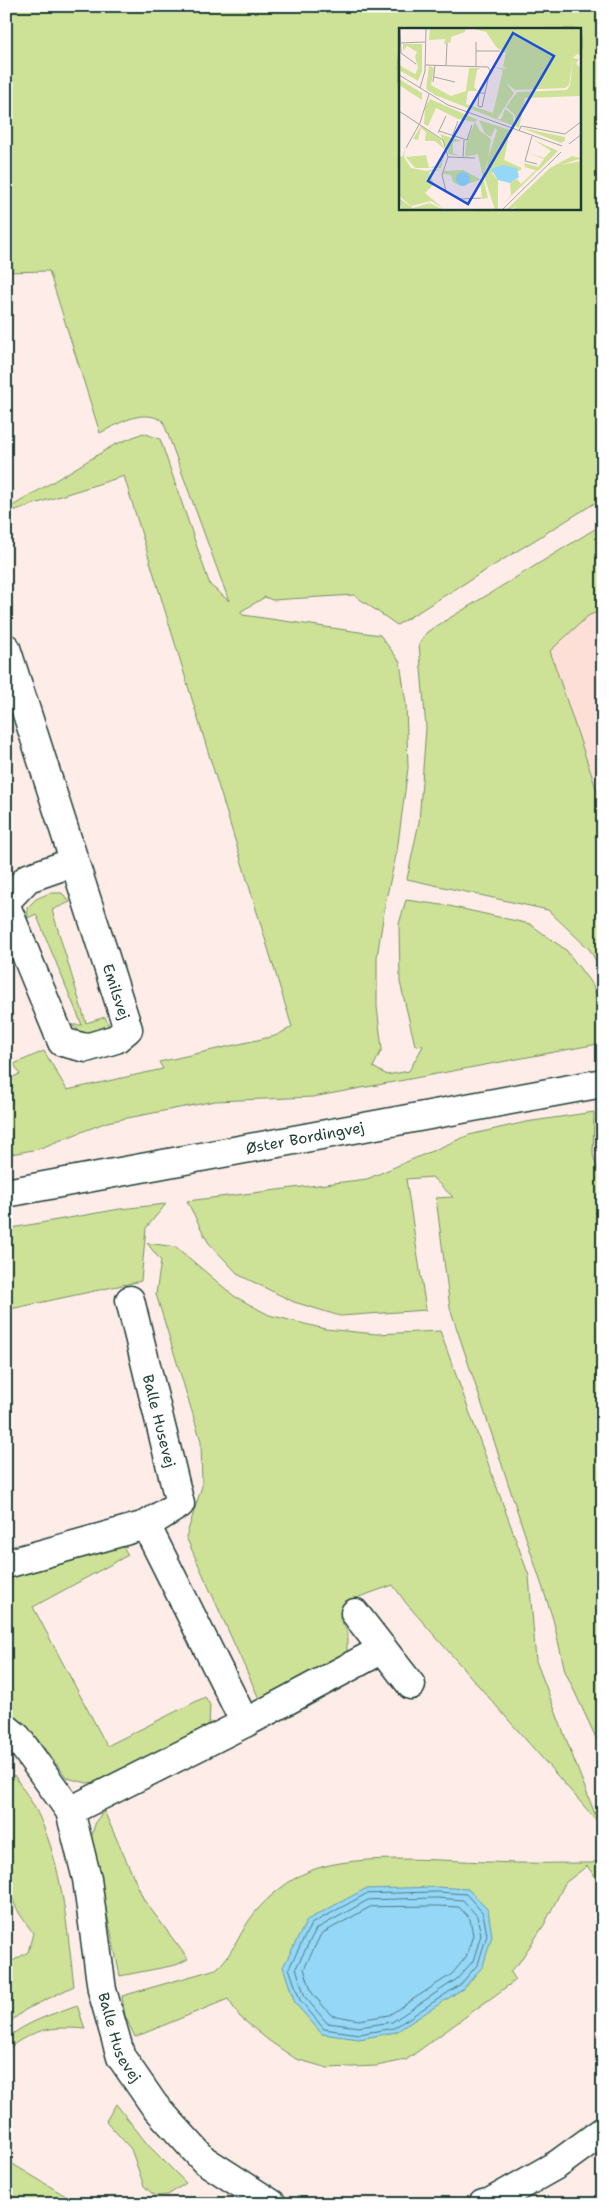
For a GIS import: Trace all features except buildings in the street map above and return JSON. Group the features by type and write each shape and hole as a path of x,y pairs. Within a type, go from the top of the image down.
{"street":[{"name":"Emilsvej","path":"6,648 128,1030 116,1039 86,1048 62,1042 6,906"},
{"path":"6,901 28,878 74,862"},
{"name":"Øster Bordingvej","path":"6,1193 603,1083"},
{"name":"Balle Husevej","path":"6,1564 146,1525 180,1504 130,1300"},
{"path":"146,1525 245,1723"},
{"path":"356,1613 412,1685"},
{"path":"70,1811 245,1723 383,1649"},
{"name":"Balle Husevej","path":"6,1728 17,1737 70,1811 87,1879 102,1990 121,2057 154,2105 204,2160 272,2204"},
{"path":"483,2204 490,2202 558,2164 603,2131"}],"shaded area":[{"path":"603,586 603,839 531,637"},
{"path":"603,1119 603,1255 578,1123"}],"green space":[{"path":"6,6 603,6 603,498 397,625 354,595 272,600 265,597 240,612 243,615 380,635 400,662 406,704 408,768 397,851 386,899 377,957 377,1007 382,1049 373,1067 387,1075 409,1071 423,1046 415,1045 400,982 399,924 406,900 449,906 530,924 566,950 593,986 603,1017 603,1043 313,1097 215,1101 107,1122 38,1149 6,1155 6,1080 20,1074 14,1064 44,1051 67,1090 163,1069 159,1062 275,1036 292,1027 124,476 6,513 6,510 114,445 143,433 160,439 210,585 229,601 163,421 155,417 139,416 123,421 100,433 49,271 6,272"},
{"path":"603,524 603,609 588,616 550,651 603,809 603,974 590,950 548,910 407,879 419,822 426,728 419,644 427,632"},
{"path":"50,893 62,893 70,902 52,910 86,1023 105,1017 108,1023 105,1033 84,1035 72,1025 82,1025 36,914 28,918 27,908 36,899"},
{"path":"594,1112 593,1155 603,1184 603,1753 565,1671 553,1619 450,1308 436,1198 453,1197 432,1177 406,1179 426,1310 340,1316 294,1302 239,1275 208,1242 187,1201 367,1179 469,1135 526,1122"},
{"path":"166,1204 146,1228 141,1281 6,1310 6,1229 120,1209"},
{"path":"147,1243 176,1247 234,1296 269,1315 325,1329 376,1334 440,1331 529,1576 536,1661 598,1822 406,1603 393,1585 359,1597 339,1617 347,1631 347,1654 261,1703 186,1537 202,1486 201,1441 156,1294 161,1261"},
{"path":"121,1543 128,1555 33,1607 107,1746 205,1697 210,1705 209,1726 101,1781 87,1783 67,1778 38,1740 6,1707 6,1579"},
{"path":"14,1775 38,1814 53,1855 63,1898 74,1986 25,2010 6,2025 6,1996 12,1991 6,1983 6,1965 28,1952 33,1933 13,1901 7,1868 5,1839 6,1781"},
{"path":"104,1811 144,1900 188,1959 176,1965 120,1976 91,1838 96,1821"},
{"path":"603,1857 603,1887 587,1866 565,1883 544,1925 518,1964 510,1971 516,1980 406,2060 376,2066 328,2068 296,2059 268,2040 240,2017 228,1999 135,2037 125,2016 122,1996 216,1969 231,1952 250,1919 266,1900 294,1879 320,1868 367,1860 419,1859 515,1863 592,1863"},
{"path":"77,2005 85,2029 62,2028 43,2030 25,2037 6,2050 6,2039 14,2033 40,2019"},
{"path":"116,2104 148,2145 186,2183 168,2195 155,2196 144,2186 131,2149 106,2121"},
{"path":"6,2160 79,2204 6,2204"}],"water":[{"path":"437,1887 468,1889 488,1910 492,1936 483,1966 464,1988 396,2032 359,2039 322,2034 295,2003 283,1967 307,1920 365,1889"}]}
